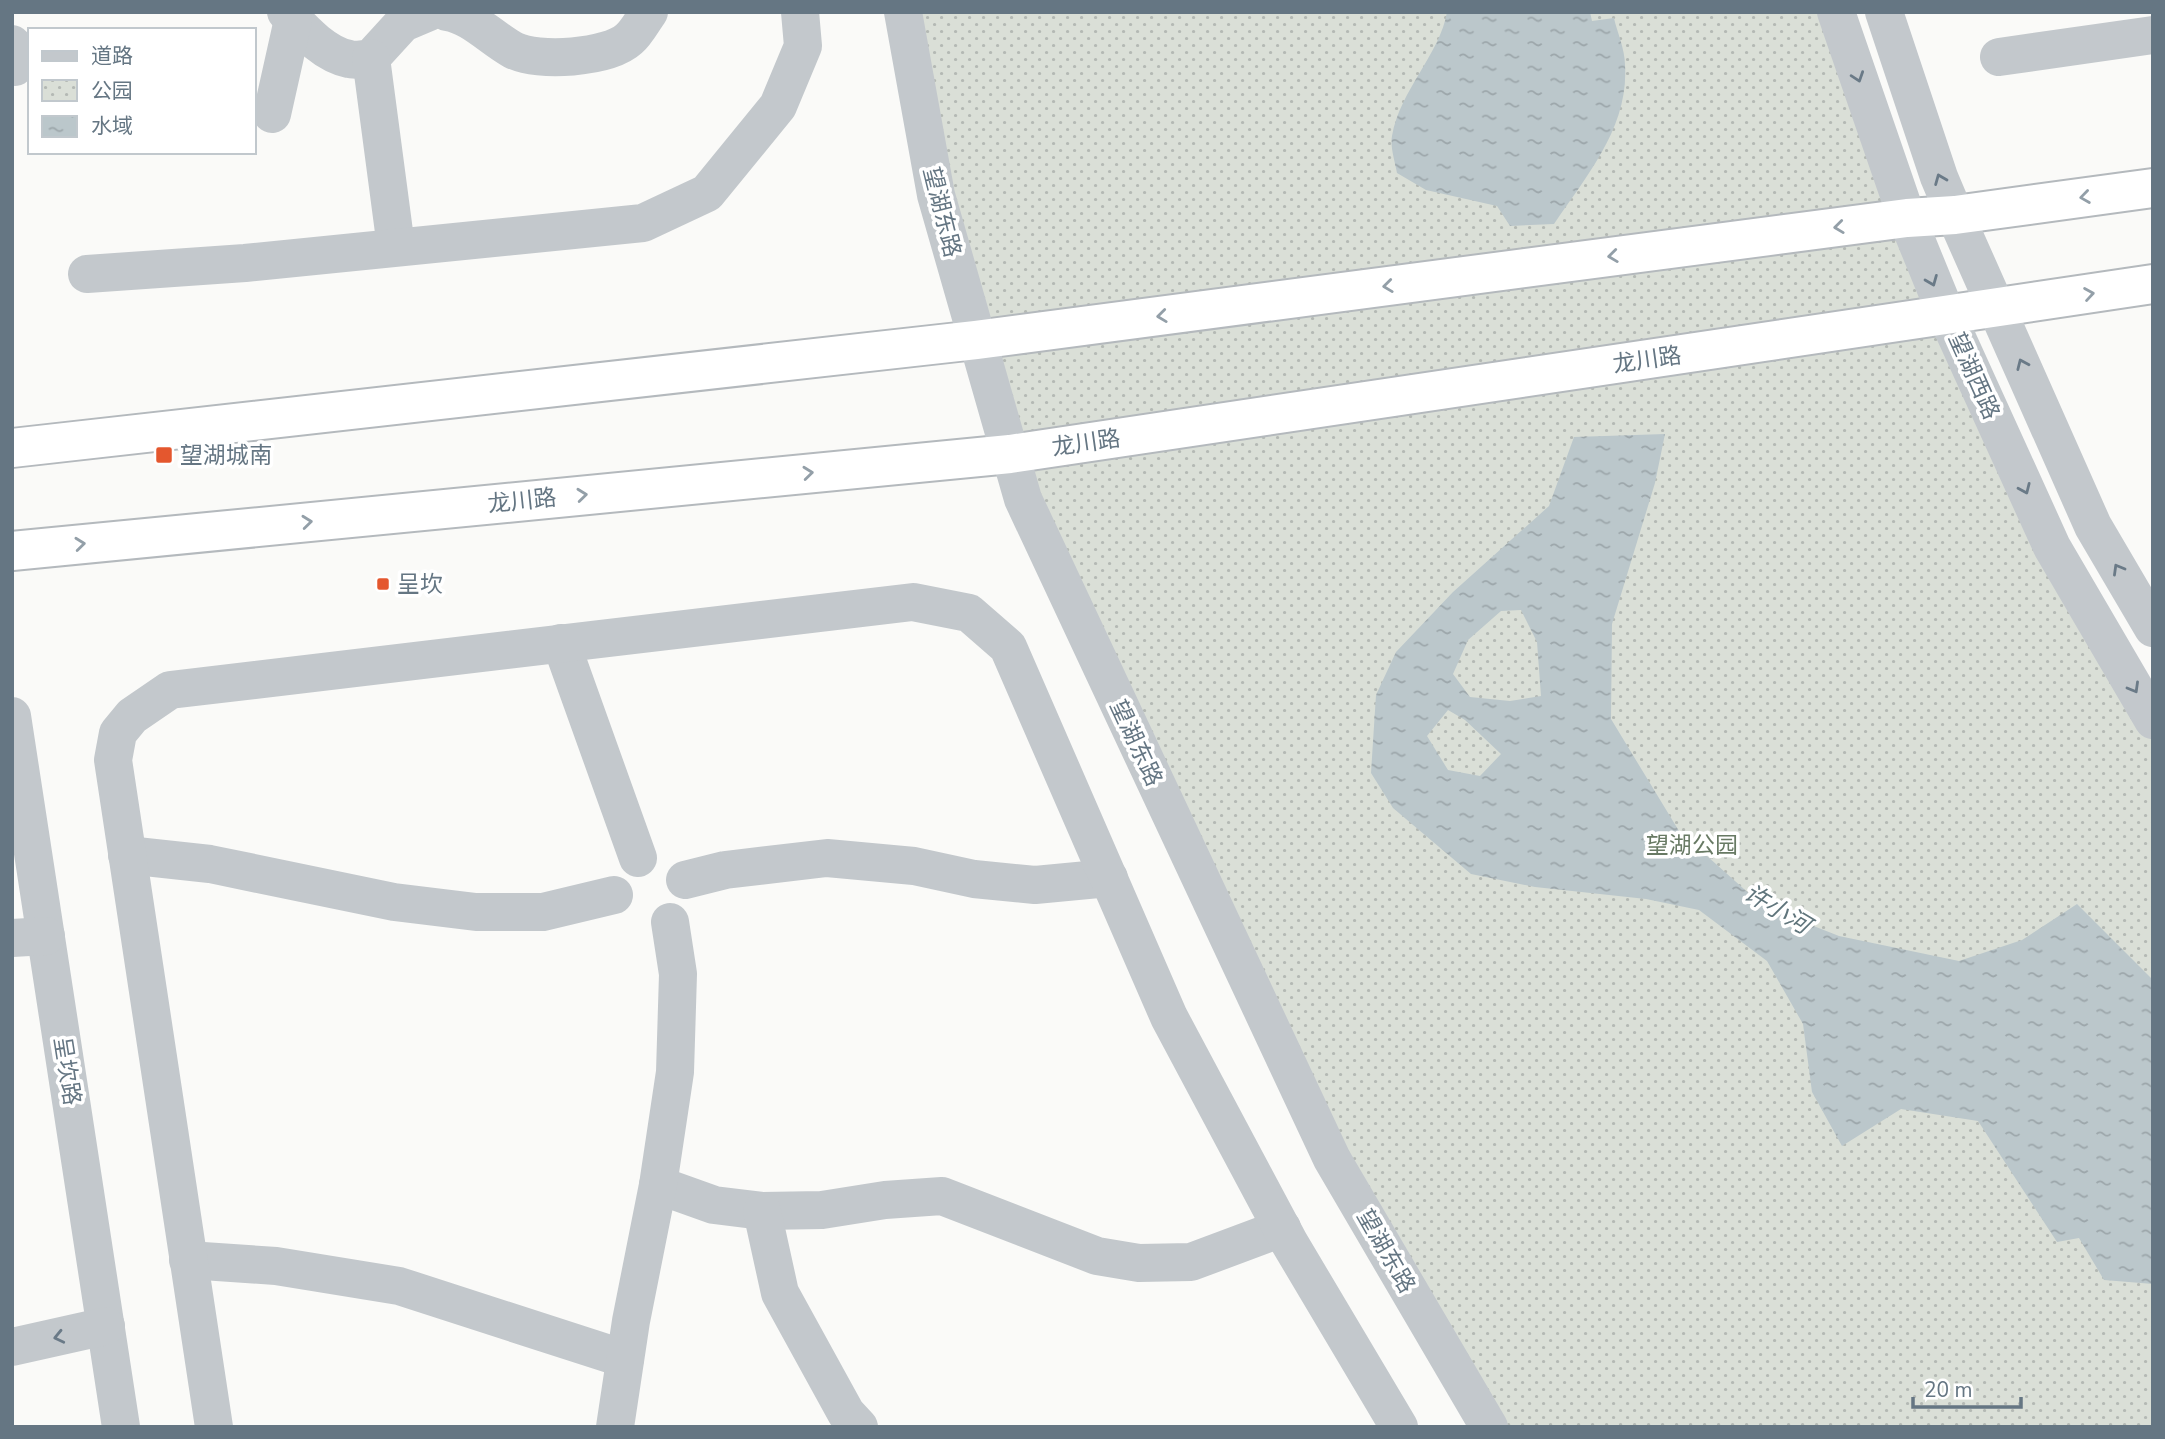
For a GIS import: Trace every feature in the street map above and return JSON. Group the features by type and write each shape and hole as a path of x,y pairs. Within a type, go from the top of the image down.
{"highway":[{"path":"12,448 976,340 2153,188"},
{"name":"龙川路","path":"12,551 1010,454 2153,284"}],"street":[{"path":"290,16 309,36 335,54 351,60 371,58 403,23 429,12"},
{"path":"447,12 461,14 516,51 558,57 597,55 629,40 649,12"},
{"path":"88,275 245,263 643,223 707,192 778,106 803,46 800,12"},
{"name":"望湖东路","path":"903,12 936,195 1023,499 1332,1159 1489,1427"},
{"name":"望湖西路","path":"1836,12 1907,218 1947,316 2052,547 2153,720"},
{"path":"1884,12 1939,177 1955,215 2093,526 2153,628"},
{"path":"272,114 290,16"},
{"path":"1999,57 2153,36"},
{"path":"371,58 396,247"},
{"path":"214,1427 113,760 118,733 132,716 170,690 913,602 969,613 1009,647 1169,1017 1282,1228 1399,1427"},
{"path":"561,643 638,858"},
{"name":"呈坎路","path":"12,716 29,937 106,1326 121,1427"},
{"path":"127,855 210,864 394,902 476,912 543,912 614,895"},
{"path":"649,855 661,857 680,869 685,880 685,904 670,922 659,926 635,924 625,917 614,895 615,884 628,863 649,855"},
{"path":"685,880 725,870 827,858 914,866 974,879 1035,886 1109,878"},
{"path":"615,1427 625,1359 659,1185 675,1072 678,974 670,922"},
{"path":"659,1185 714,1205 762,1211 822,1210 885,1200 942,1196 1097,1256 1139,1263 1191,1262 1282,1228"},
{"path":"762,1211 780,1293 846,1413 859,1427"},
{"path":"188,1261 276,1266 399,1286 625,1359"},
{"path":"12,1347 106,1326"}],"green space":[{"name":"望湖公园","path":"903,12 1836,12 1907,218 2153,720 2153,1427 1489,1427 1332,1159 1023,499"}],"water":[{"path":"1447,12 1590,12 1592,21 1614,18 1625,59 1620,109 1613,130 1592,169 1554,224 1510,226 1497,206 1426,190 1397,173 1392,150 1396,119 1437,43"},
{"path":"1665,434 1655,483 1612,624 1611,719 1679,831 1763,906 1839,936 1959,961 2022,940 2077,904 2153,980 2153,1284 2104,1280 2079,1238 2057,1242 1978,1121 1901,1109 1842,1146 1812,1092 1803,1024 1767,961 1699,910 1646,899 1535,887 1471,874 1393,808 1371,773 1376,695 1396,652 1453,592 1549,506 1574,437","holes":["1521,610 1537,642 1541,696 1510,701 1470,697 1453,674 1468,640 1501,611","1448,710 1465,720 1501,754 1480,776 1448,770 1427,736"]}],"place":[{"name":"望湖城南","path":"164,455"},
{"name":"呈坎","path":"383,584"}],"water label":[{"name":"许小河","path":"1777,909"}]}
